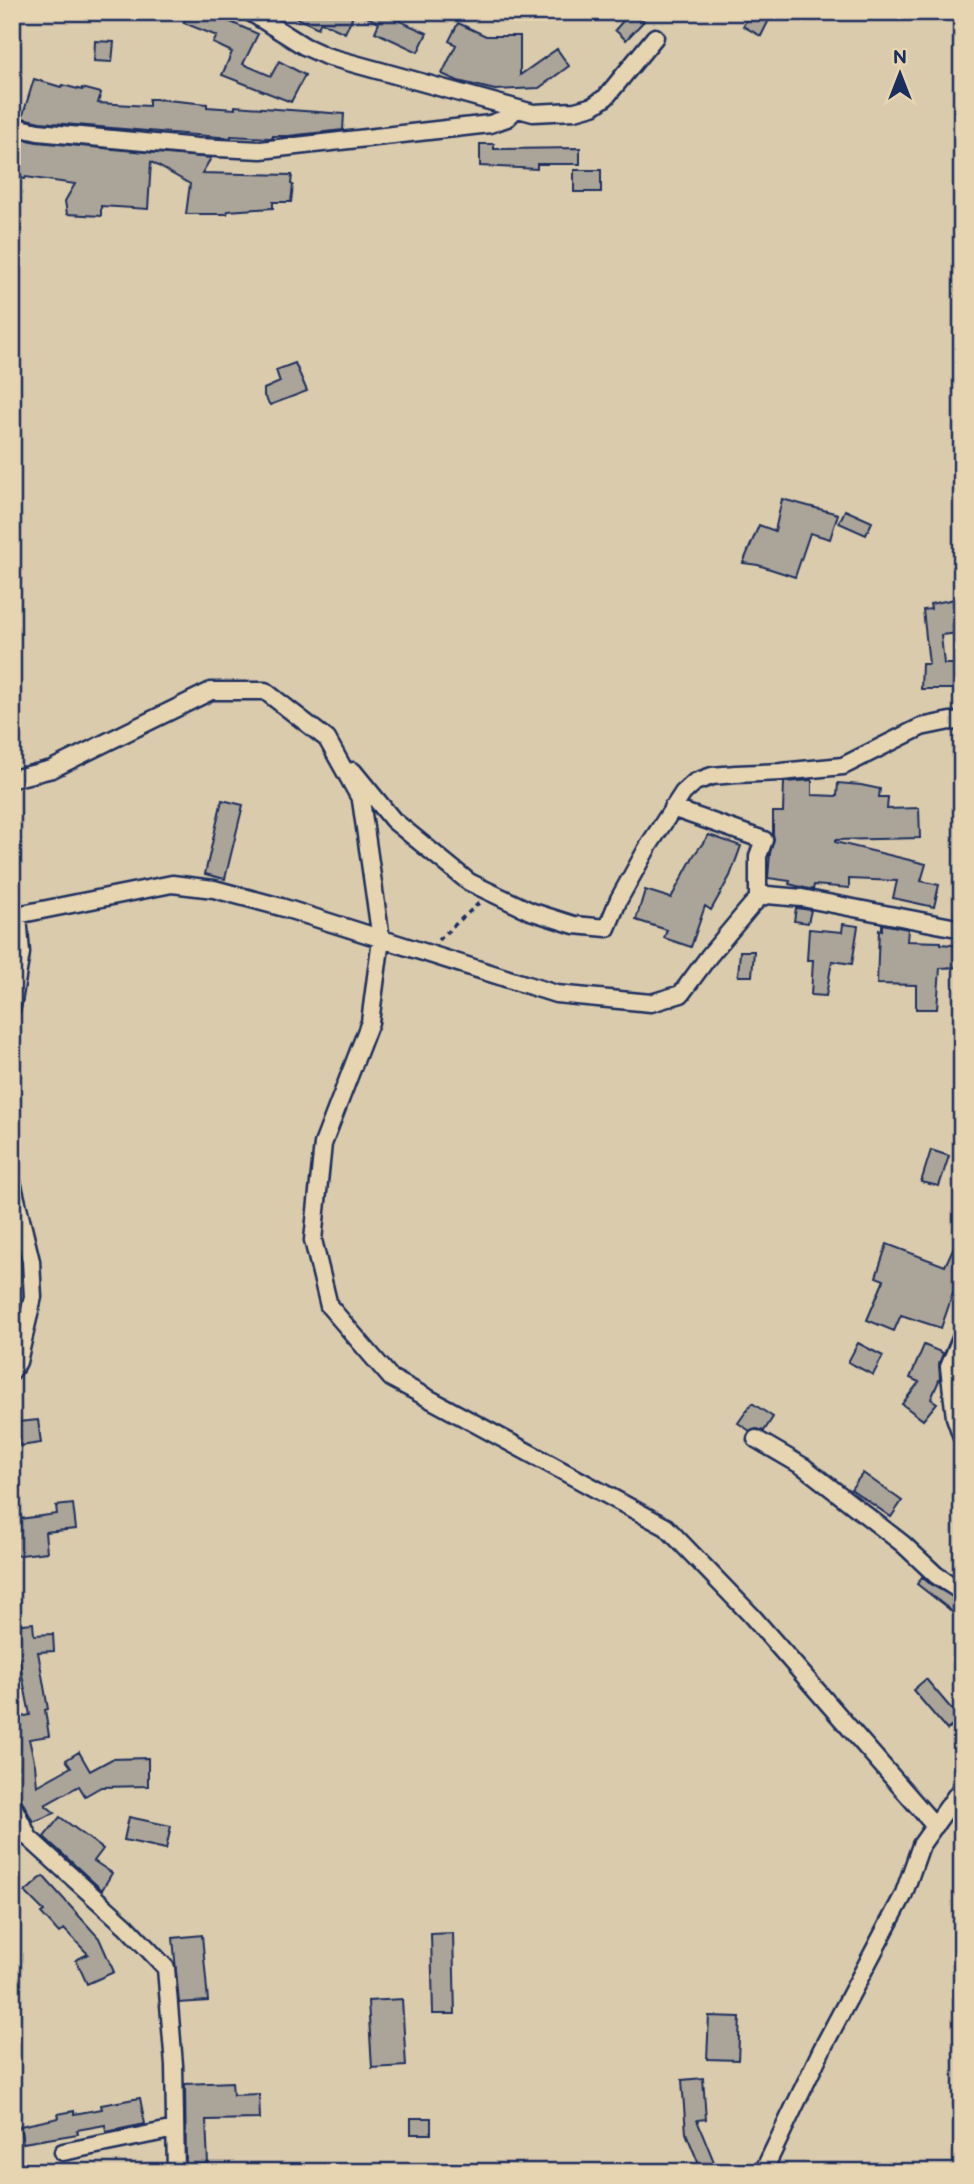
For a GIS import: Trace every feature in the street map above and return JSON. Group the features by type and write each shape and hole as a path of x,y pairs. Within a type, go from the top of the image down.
{"street":[{"path":"250,12 304,46 326,56 533,113 575,111 593,106 606,97 655,37"},
{"path":"12,126 38,132 184,146 261,150 490,124 507,118 515,110"},
{"path":"12,779 52,769 211,691 265,691 327,739 393,820 469,882 530,911 574,925 607,928 619,899 649,845 682,793 695,782 712,776 843,766 921,727 950,721 962,722"},
{"path":"327,739 361,800 380,939 370,1021 323,1143 313,1240 330,1306 391,1378 666,1527 751,1615 935,1826"},
{"path":"673,808 764,840 758,856 758,899"},
{"path":"12,1007 21,953 15,915 172,884 214,889 556,994 652,1003 681,994 709,956 758,899 767,895 802,898 962,929"},
{"path":"12,1182 32,1261 33,1297 18,1362 12,1371"},
{"path":"962,1336 950,1367 955,1417 962,1437"},
{"path":"756,1439 804,1466 903,1544 936,1575 962,1592"},
{"path":"763,2172 822,2049 903,1896 921,1845 962,1787"},
{"path":"12,1804 29,1838 126,1926 166,1968 172,2031 176,2172"},
{"path":"63,2152 175,2129"}],"path":[{"path":"425,952 491,892"}],"building":[{"path":"188,12 208,12 258,34 243,64 271,76 279,61 305,75 291,102 222,75 232,52 213,43 217,36 184,23"},
{"path":"284,12 355,12 345,33 321,22 318,28"},
{"path":"357,12 396,12 393,18 427,33 418,52 375,32 379,23"},
{"path":"631,12 644,21 626,40 615,30"},
{"path":"751,12 760,12 770,18 761,36 743,26"},
{"path":"458,23 486,36 520,36 520,75 557,49 569,66 539,88 495,90 458,81 442,74 456,45 449,41"},
{"path":"95,41 114,42 112,62 94,61"},
{"path":"34,79 61,87 82,88 101,93 98,103 149,106 149,99 156,99 207,104 207,107 235,109 235,106 344,114 343,130 273,138 231,138 40,122 22,118"},
{"path":"16,138 211,158 202,173 292,175 291,202 273,202 273,208 228,211 227,214 186,214 190,184 151,162 148,209 101,206 101,216 67,214 65,201 75,184 12,176 12,154"},
{"path":"480,144 494,144 494,149 580,148 580,164 537,164 537,169 480,166"},
{"path":"574,170 601,170 601,192 574,192"},
{"path":"295,363 307,391 270,405 264,396 264,389 280,382 276,370"},
{"path":"782,499 838,514 830,539 810,533 795,577 743,563 759,525 775,531"},
{"path":"845,510 872,522 866,535 839,523"},
{"path":"955,599 956,608 962,607 962,627 959,627 959,633 941,635 944,664 962,664 962,689 921,689 922,664 929,664 923,610 931,609 930,604"},
{"path":"812,780 812,795 837,796 838,783 861,785 880,789 879,797 888,797 887,809 919,808 920,838 835,842 926,864 921,881 939,885 934,907 893,898 897,881 849,879 849,888 814,885 813,890 789,884 790,881 768,878 774,839 773,812 783,812 784,782"},
{"path":"222,800 243,805 225,879 205,874"},
{"path":"709,835 741,846 730,876 711,910 705,906 691,947 664,938 667,930 636,920 645,890 671,898 694,855"},
{"path":"796,908 811,910 808,923 794,921"},
{"path":"843,924 858,926 852,964 832,961 826,996 811,995 813,960 807,960 809,929 842,932"},
{"path":"882,924 908,929 907,941 962,946 962,967 940,968 937,1009 916,1009 916,985 877,984 879,929 882,930"},
{"path":"740,951 754,951 752,976 738,976"},
{"path":"931,1150 949,1156 939,1186 921,1182"},
{"path":"962,1229 962,1284 957,1282 941,1328 901,1315 894,1331 867,1320 884,1280 876,1277 887,1244 945,1266"},
{"path":"858,1343 883,1356 873,1375 848,1362"},
{"path":"924,1345 943,1353 939,1364 940,1378 931,1399 937,1403 923,1420 902,1404 919,1382 910,1378"},
{"path":"752,1403 773,1417 764,1431 750,1431 738,1423"},
{"path":"38,1420 41,1443 20,1446 18,1422"},
{"path":"863,1473 902,1501 891,1517 851,1489"},
{"path":"73,1504 76,1529 45,1532 47,1552 12,1556 12,1520 57,1514 56,1506"},
{"path":"922,1577 962,1602 962,1622 917,1584"},
{"path":"33,1623 34,1635 53,1634 54,1651 38,1652 48,1709 45,1710 49,1736 29,1739 37,1786 71,1767 66,1760 79,1752 90,1771 112,1759 148,1758 148,1786 101,1787 85,1796 79,1786 45,1805 55,1813 33,1822 12,1782 12,1767 18,1767 12,1743 12,1719 30,1715 19,1659 13,1660 12,1625"},
{"path":"926,1679 960,1719 947,1730 913,1690"},
{"path":"60,1817 103,1849 94,1861 112,1873 102,1890 44,1837"},
{"path":"129,1817 171,1826 166,1849 124,1840"},
{"path":"43,1876 99,1938 114,1972 87,1984 76,1960 88,1954 64,1929 59,1933 41,1913 44,1911 25,1892"},
{"path":"453,1933 455,2014 433,2014 431,1934"},
{"path":"202,1935 208,2001 179,2003 173,1938"},
{"path":"402,1999 406,2066 372,2068 368,2001"},
{"path":"709,2016 740,2017 738,2060 707,2059"},
{"path":"703,2078 706,2119 697,2120 716,2167 702,2172 686,2133 682,2080"},
{"path":"232,2082 233,2095 259,2094 260,2119 206,2120 208,2164 186,2165 185,2084"},
{"path":"140,2098 145,2124 106,2132 105,2125 77,2130 78,2134 23,2143 20,2126 59,2118 58,2114 102,2109 101,2105"},
{"path":"411,2118 431,2118 431,2134 411,2134"}]}
